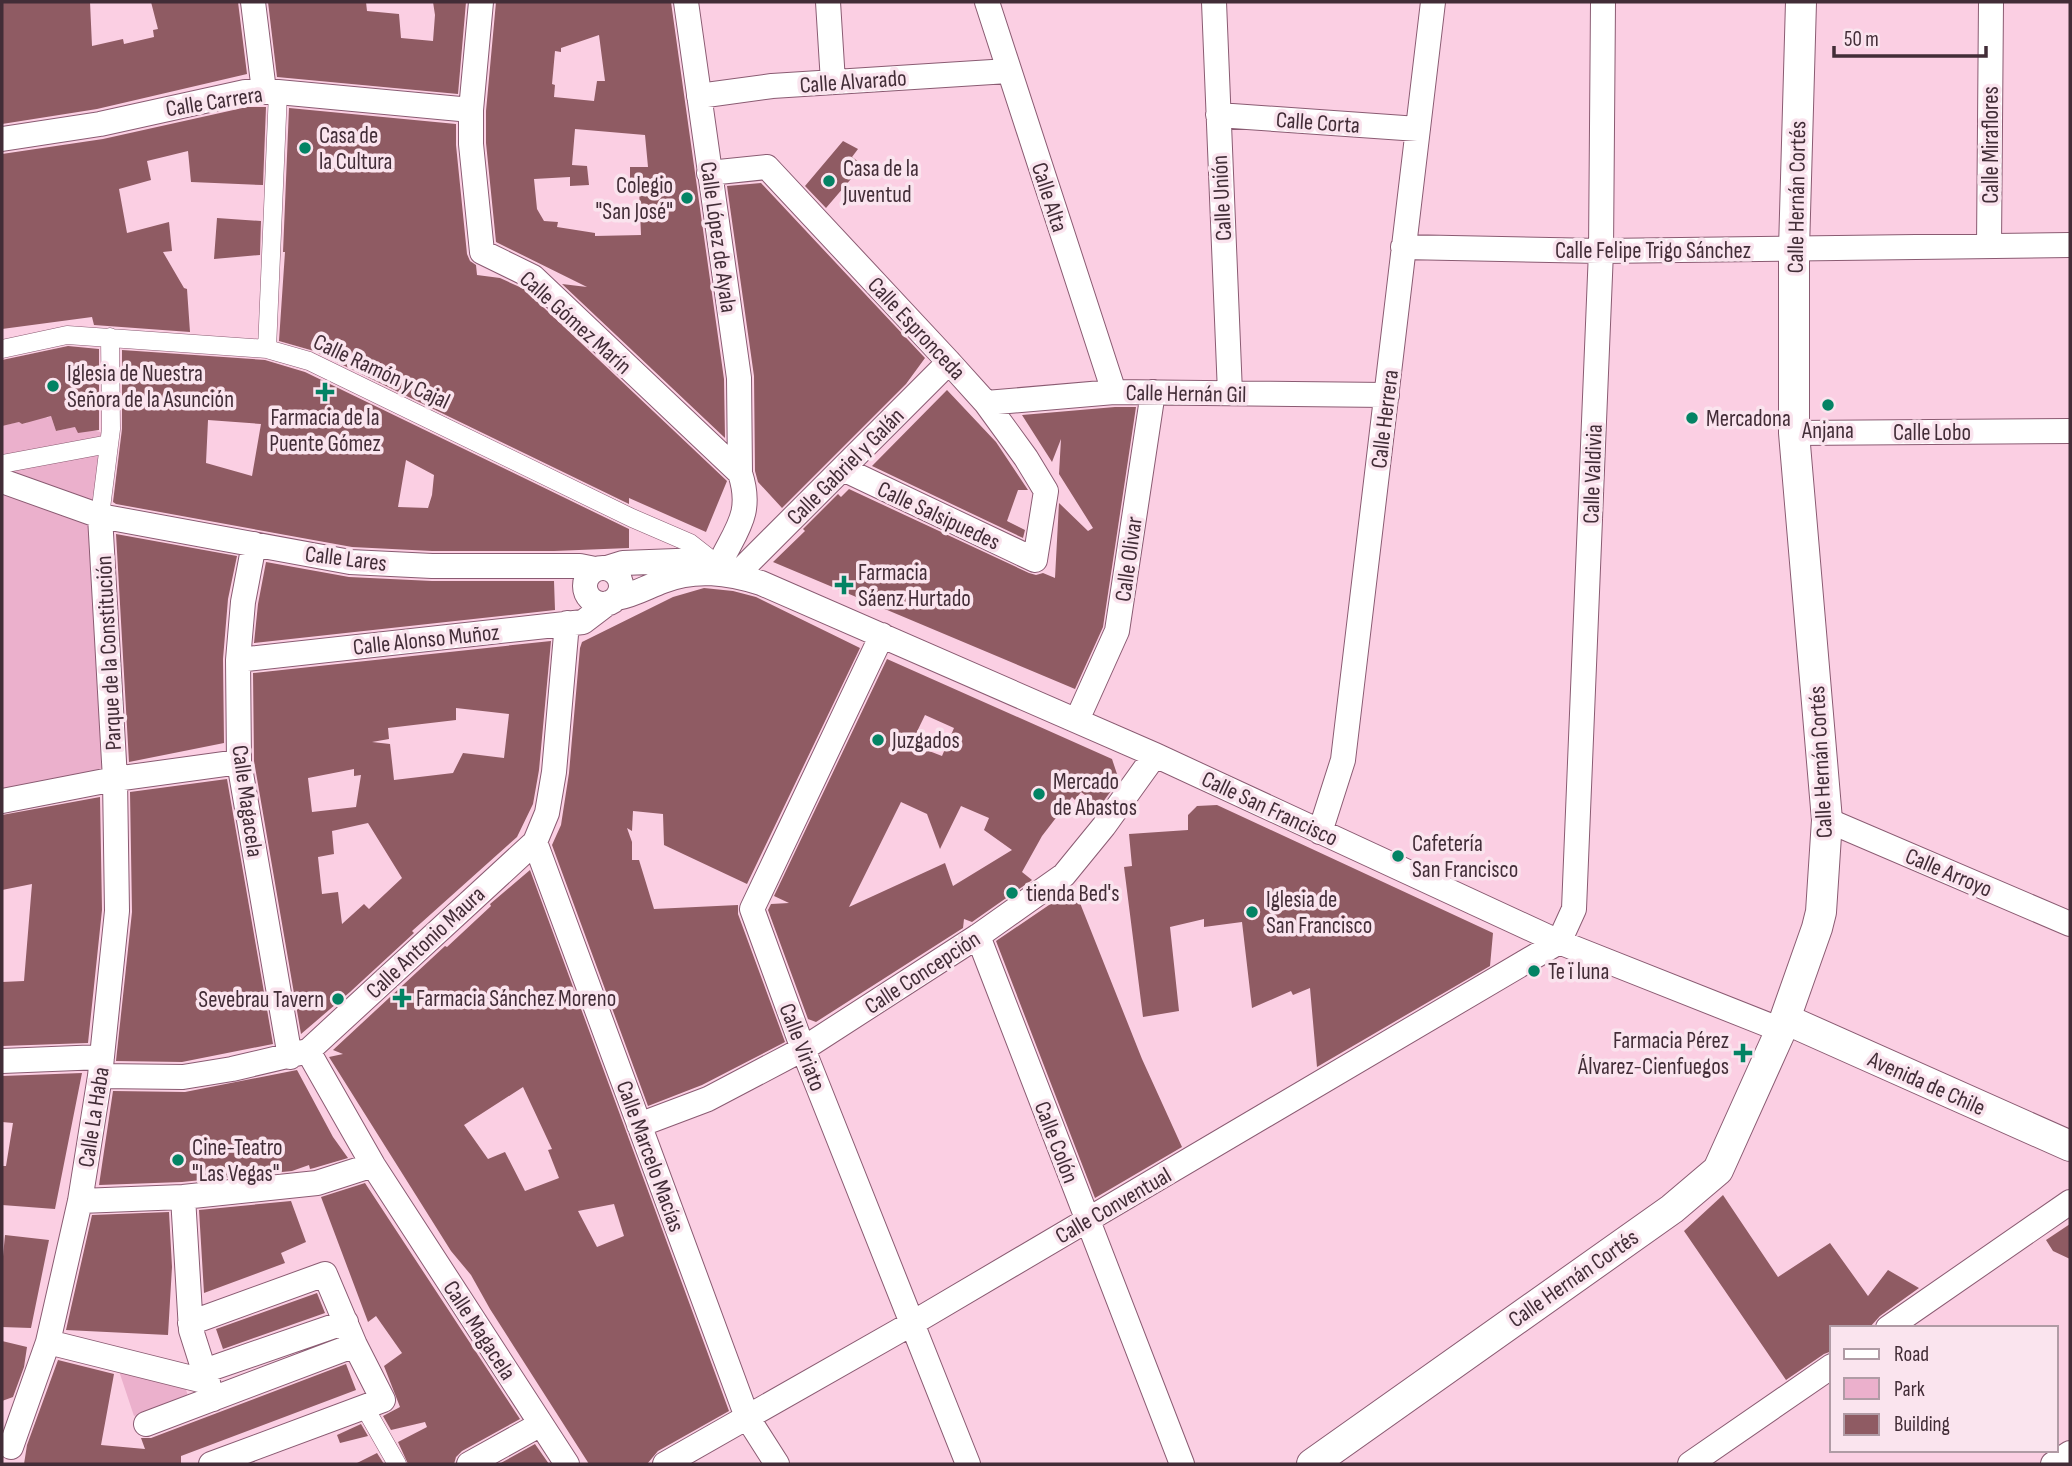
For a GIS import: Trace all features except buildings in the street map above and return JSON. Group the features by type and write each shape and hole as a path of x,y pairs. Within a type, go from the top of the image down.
{"street":[{"path":"253,2 271,92 267,349"},
{"path":"471,110 481,2"},
{"name":"Calle López de Ayala","path":"686,2 739,378 740,473"},
{"path":"828,2 833,82"},
{"name":"Calle Alta","path":"987,2 1114,392"},
{"name":"Calle Unión","path":"1214,2 1230,393"},
{"name":"Calle Herrera","path":"1320,832 1343,760 1433,2"},
{"name":"Calle Valdivia","path":"1559,942 1574,909 1601,251 1603,2"},
{"name":"Calle Hernán Cortés","path":"1312,1464 1672,1209 1718,1170 1783,1024 1817,928 1821,912 1827,820 1794,433 1794,248 1801,2"},
{"name":"Calle Miraflores","path":"1989,246 1992,2"},
{"name":"Calle Alvarado","path":"699,96 772,86 1008,71"},
{"name":"Calle Carrera","path":"2,139 100,124 246,92 471,110"},
{"name":"Calle Gómez Marín","path":"471,110 471,144 482,252 533,277 740,473"},
{"name":"Calle Corta","path":"1218,115 1418,128"},
{"name":"Calle Espronceda","path":"709,173 767,167 986,403 1046,491 1035,560"},
{"name":"Calle Felipe Trigo Sánchez","path":"1403,247 1601,251 2070,245"},
{"name":"Calle Ramón y Cajal","path":"2,349 67,335 267,349 309,361 632,518 690,543 734,569"},
{"path":"2,481 100,516 109,444 110,337"},
{"name":"Calle Gabriel y Galán","path":"734,569 771,540 949,362"},
{"name":"Calle Hernán Gil","path":"986,403 1114,392 1387,395"},
{"name":"Calle Olivar","path":"1077,720 1117,631 1153,392"},
{"name":"Calle Lobo","path":"1794,433 2070,431"},
{"path":"2,464 109,444"},
{"name":"Calle Salsipuedes","path":"842,469 1035,560"},
{"path":"734,569 746,511 740,473"},
{"path":"746,511 771,540"},
{"name":"Calle Lares","path":"100,516 350,562 432,566 580,566 601,569 623,563 693,558 734,569"},
{"name":"Parque de la Constitución","path":"2,801 115,779 100,516"},
{"name":"Calle Magacela","path":"254,544 243,602 238,660 239,762 299,1054 567,1464"},
{"path":"601,569 586,578 585,589 596,603 612,601"},
{"name":"Calle San Francisco","path":"734,569 1155,755 1559,942 1783,1024"},
{"name":"Calle Alonso Muñoz","path":"238,660 583,622 612,601 635,595 677,576 701,572 741,577 734,569"},
{"name":"Calle Antonio Maura","path":"299,1054 535,842 547,813 554,772 567,623"},
{"name":"Calle Viriato","path":"882,635 752,909 803,1049 968,1464"},
{"name":"Calle Concepción","path":"639,1125 708,1098 803,1049 978,936 1064,875 1104,826 1155,755"},
{"path":"115,779 239,762"},
{"name":"Calle La Haba","path":"7,1447 48,1342 80,1201 101,1066 117,911 115,779"},
{"name":"Calle Arroyo","path":"1827,820 2070,924"},
{"name":"Calle Marcelo Macías","path":"535,842 747,1417 777,1464"},
{"name":"Calle Colón","path":"978,936 1182,1464"},
{"name":"Calle Conventual","path":"665,1464 911,1324 1559,942"},
{"name":"Avenida de Chile","path":"1783,1024 2070,1146"},
{"path":"2,1061 101,1066 183,1077 299,1054"},
{"path":"80,1201 183,1197 317,1183 373,1165"},
{"path":"183,1197 190,1322 208,1384"},
{"path":"1891,1326 2070,1202"},
{"path":"190,1322 325,1275 355,1345 383,1400 211,1464"},
{"path":"146,1424 208,1384 346,1322"},
{"path":"48,1342 208,1384 355,1345"},
{"path":"1690,1464 1830,1367"},
{"path":"365,1408 397,1464"},
{"path":"469,1464 541,1424"},
{"path":"2053,1464 2070,1453"}],"green space":[{"path":"45,415 47,418 51,416 56,431 75,427 106,433 100,516 115,779 2,801 2,423 22,424 27,423 26,420"},
{"path":"118,1368 184,1382 189,1400 134,1416"}],"place":[{"name":"Casa de la Cultura","path":"305,148"},
{"name":"Casa de la Juventud","path":"829,181"},
{"name":"Colegio \"San José\"","path":"687,198"},
{"name":"Iglesia de Nuestra Señora de la Asunción","path":"53,386"},
{"name":"Farmacia de la Puente Gómez","path":"325,392"},
{"name":"Anjana","path":"1828,405"},
{"name":"Mercadona","path":"1692,418"},
{"name":"Farmacia Sáenz Hurtado","path":"844,585"},
{"name":"Juzgados","path":"878,740"},
{"name":"Mercado de Abastos","path":"1039,794"},
{"name":"Cafetería San Francisco","path":"1398,856"},
{"name":"tienda Bed's","path":"1012,893"},
{"name":"Iglesia de San Francisco","path":"1252,912"},
{"name":"Te ï luna","path":"1534,971"},
{"name":"Farmacia Sánchez Moreno","path":"402,998"},
{"name":"Sevebrau Tavern","path":"338,999"},
{"name":"Farmacia Pérez Álvarez-Cienfuegos","path":"1743,1053"},
{"name":"Cine-Teatro \"Las Vegas\"","path":"178,1160"}]}
